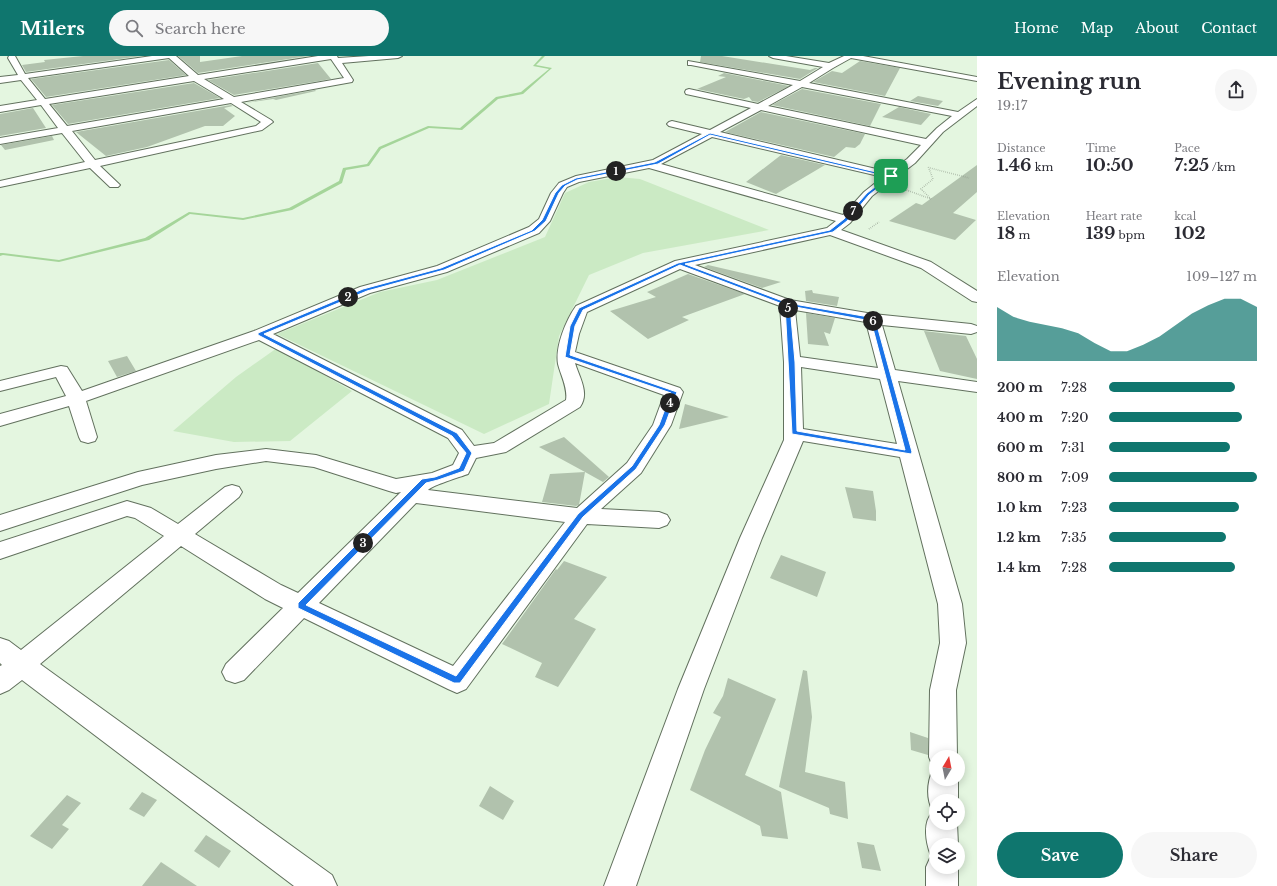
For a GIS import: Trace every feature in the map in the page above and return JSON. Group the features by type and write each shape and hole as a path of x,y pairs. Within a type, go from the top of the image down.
{"street":[{"path":"0,80 169,56 196,78 268,122 259,128 0,184"},
{"path":"0,109 334,58 398,56"},
{"path":"773,56 830,66"},
{"path":"0,420 88,395 260,334 365,290 442,269 534,230 544,221 557,193 563,185 576,179 656,163 800,85 830,66 850,56 977,79"},
{"path":"23,57 9,58 93,165 114,185"},
{"path":"0,141 349,80 334,58"},
{"path":"703,58 691,63 960,115"},
{"path":"689,92 758,108 928,143"},
{"path":"469,453 499,448 574,403 576,395 566,360 573,326 581,309 680,264 831,231 846,220 868,194 917,154 940,130 977,102"},
{"path":"672,124 887,179"},
{"path":"648,164 846,220"},
{"path":"831,231 926,266 977,298"},
{"path":"680,264 787,304 873,319 971,329"},
{"path":"620,886 691,689 751,538 794,440 792,361 787,304"},
{"path":"873,319 950,604 953,643 943,690 943,750"},
{"path":"260,334 455,434 469,453"},
{"path":"0,551 127,508 143,514 273,592 457,680 581,516 634,468 662,425 674,392 567,355"},
{"path":"792,361 888,373 977,387"},
{"path":"0,386 61,371 76,398 88,437"},
{"path":"794,433 909,452"},
{"path":"235,672 417,488 461,469 469,453"},
{"path":"0,524 138,479 216,462 266,455 316,460 396,486 417,488 581,516 659,520"},
{"path":"232,492 7,665 313,884"},
{"path":"942,874 942,886"}],"path":[{"path":"887,179 931,199 921,189 933,179 930,168 917,154"},
{"path":"930,168 969,178"}],"green space":[{"path":"618,177 640,179 769,230 643,253 589,275 559,336 549,404 484,434 277,334 380,292 437,280 545,237 565,193 589,182"},
{"path":"277,348 352,391 290,441 234,442 173,431 236,377"}],"building":[{"path":"83,56 141,56 26,72 22,65 45,62 44,60"},
{"path":"178,56 200,56 200,62 242,56 308,56 198,73"},
{"path":"701,56 722,56 810,70 818,68 800,79 700,62"},
{"path":"169,60 186,75 46,97 31,79"},
{"path":"860,61 900,68 885,96 813,82 832,71 842,73"},
{"path":"318,63 331,79 234,95 208,80"},
{"path":"724,73 789,86 758,102 752,101 749,97 744,99 697,89 726,77 718,76"},
{"path":"194,83 220,98 68,124 52,105"},
{"path":"802,89 881,104 870,126 772,105"},
{"path":"316,91 276,100 273,99 245,103"},
{"path":"918,96 943,101 938,106 910,101"},
{"path":"231,105 233,106 224,108 235,116 223,126 205,126 147,147 106,156 76,132"},
{"path":"899,107 931,114 921,125 882,117"},
{"path":"33,108 46,128 0,136 0,114"},
{"path":"761,112 865,134 860,144 855,148 846,147 834,157 725,132"},
{"path":"52,136 54,140 5,150 1,145"},
{"path":"781,155 825,165 776,194 746,182"},
{"path":"977,165 977,192 953,213 976,220 955,240 889,221 916,203 922,205"},
{"path":"708,265 781,282 762,288 704,267"},
{"path":"688,274 745,294 682,317 689,320 648,339 610,311 656,297 647,292"},
{"path":"812,290 813,293 839,297 837,306 806,301 805,291"},
{"path":"806,313 835,318 830,334 824,332 829,346 808,344"},
{"path":"924,331 966,336 977,359 977,379 940,371"},
{"path":"127,356 136,371 117,377 108,361"},
{"path":"685,404 729,417 679,429"},
{"path":"564,437 609,477 603,482 539,447"},
{"path":"585,472 579,505 576,506 542,502 550,474"},
{"path":"845,487 873,491 876,521 853,518"},
{"path":"781,555 826,572 817,597 770,578"},
{"path":"564,561 607,577 574,619 596,629 558,687 535,677 542,663 502,644 556,569 557,570"},
{"path":"803,670 807,671 812,717 805,772 845,782 848,819 830,814 829,808 779,787"},
{"path":"728,678 776,699 745,775 781,792 788,839 762,836 760,826 690,790 705,750 721,717 713,713 723,696"},
{"path":"910,732 928,738 928,755 911,750"},
{"path":"490,786 514,801 503,820 479,806"},
{"path":"142,792 157,800 144,817 129,809"},
{"path":"67,795 81,803 62,825 69,829 52,849 30,836"},
{"path":"206,835 231,851 219,868 194,851"},
{"path":"857,842 874,845 881,871 862,868"},
{"path":"161,862 197,886 142,886"}],"waterway":[{"path":"0,255 3,254 59,261 147,239 189,213 243,219 290,209 341,182 344,169 368,165 380,148 429,127 461,129 497,98 522,93 551,68 534,66 544,56"}],"route":[{"path":"891,176 710,134 656,163 576,179 563,185 557,193 544,221 534,230 442,269 365,290 260,334 455,434 469,453 461,469 436,479 424,481 301,606 457,680 581,516 634,468 662,425 674,392 567,355 573,326 581,309 680,264 787,304 792,362 794,433 909,452 873,319 787,304 734,284 680,264 831,231 846,220 868,194 891,176"}]}
